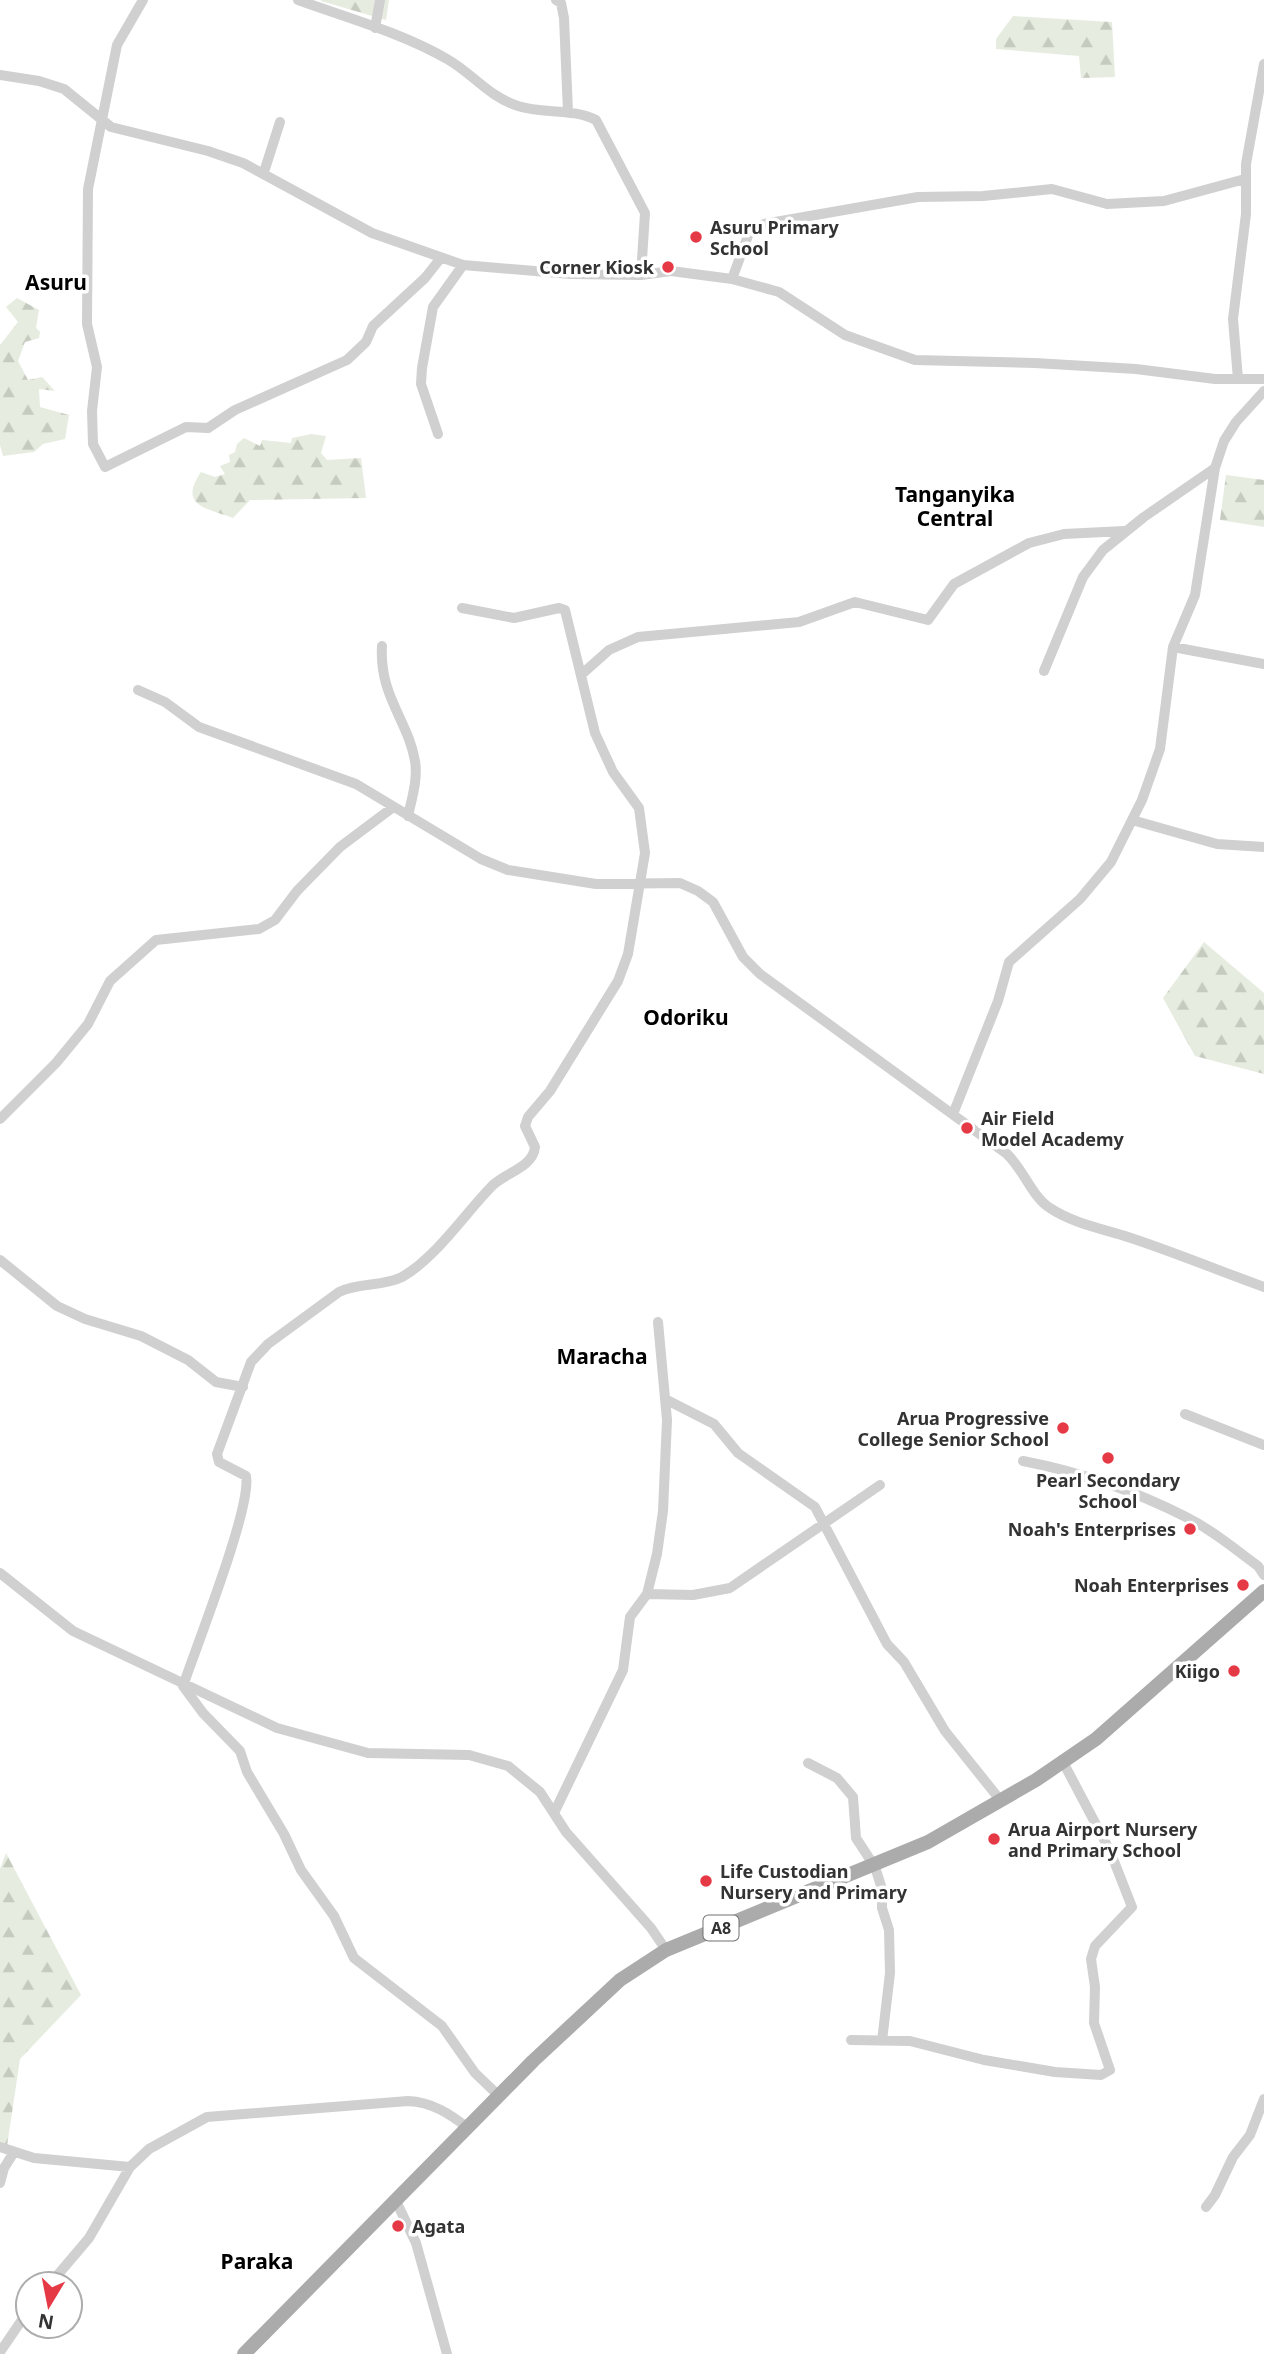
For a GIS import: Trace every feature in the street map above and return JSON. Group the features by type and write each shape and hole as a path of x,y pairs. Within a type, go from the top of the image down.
{"main road":[{"name":"A8","path":"244,2354 601,1994 666,1950 875,1867 928,1842 1002,1801 1096,1739 1264,1593"}],"street":[{"path":"143,0 117,46 88,189 87,324 96,353 93,443 105,467 186,428 208,428 235,410 347,360 366,342 373,327 425,278 440,259"},
{"path":"299,0 447,58 481,87 517,106 568,112 596,120 642,206 646,221 641,275"},
{"path":"374,28 380,0"},
{"path":"556,0 561,3 564,18 568,112"},
{"path":"1238,379 1233,319 1247,214 1245,179 1264,64"},
{"path":"0,75 39,81 64,89 100,120 123,131 208,151 264,172 314,203 372,233 463,265 544,273 641,275 679,272 732,279 779,292 845,335 901,357 935,362 1136,369 1264,379"},
{"path":"264,172 280,122"},
{"path":"732,279 749,233 764,224 918,197 983,196 1052,188 1107,204 1164,201 1245,179"},
{"path":"438,434 421,384 422,368 431,314 463,265"},
{"path":"953,1114 998,1001 1009,962 1080,899 1111,862 1151,780 1160,749 1173,647 1195,595 1215,468 1224,441 1236,422 1264,391"},
{"path":"1044,671 1083,577 1103,550 1124,531 1215,468"},
{"path":"582,674 609,650 638,637 799,622 855,602 928,620 941,598 954,584 1029,543 1064,534 1124,531"},
{"path":"183,1685 225,1564 246,1490 246,1476 217,1459 243,1387 247,1368 268,1344 346,1289 365,1283 392,1282 414,1269 494,1184 533,1158 535,1147 527,1132 527,1120 550,1091 618,981 628,954 645,853 642,817 601,748 569,621 562,608 514,618 462,607"},
{"path":"382,646 381,663 387,689 415,762 415,784 408,816"},
{"path":"1173,647 1264,664"},
{"path":"138,690 165,702 200,727 320,768 356,784 391,808 481,859 508,870 567,881 640,884 671,882 698,891 713,902 743,957 760,974 1007,1154 1022,1168 1033,1191 1047,1207 1068,1218 1174,1253 1264,1287"},
{"path":"0,1119 56,1063 88,1024 110,981 156,940 259,929 275,920 297,891 340,847 391,808"},
{"path":"1132,820 1217,844 1264,847"},
{"path":"0,1259 34,1291 57,1306 85,1320 141,1336 187,1360 216,1382 243,1387"},
{"path":"554,1813 623,1670 630,1617 647,1594 663,1511 666,1399 658,1322"},
{"path":"666,1399 714,1424 738,1453 803,1496 826,1525 856,1589 887,1644 904,1662 945,1731 1002,1801"},
{"path":"1185,1415 1264,1444"},
{"path":"1023,1461 1068,1470 1105,1482 1186,1517 1258,1566 1264,1575"},
{"path":"647,1594 693,1595 730,1588 826,1525 880,1485"},
{"path":"0,1573 73,1631 277,1728 368,1753 453,1753 496,1762 521,1774 540,1792 566,1832 651,1928 666,1950"},
{"path":"183,1685 203,1713 235,1743 247,1772 284,1834 301,1870 334,1916 354,1958 442,2026 475,2073 499,2096"},
{"path":"851,2040 910,2041 974,2058 1055,2073 1101,2075 1110,2070 1108,2056 1100,2045 1094,2023 1095,1987 1091,1959 1095,1946 1132,1907 1110,1851 1063,1762"},
{"path":"808,1763 837,1778 853,1797 856,1838 875,1867 882,1889 882,1908 889,1930 890,1973 882,2041"},
{"path":"1206,2207 1215,2195 1233,2157 1250,2135 1264,2099"},
{"path":"62,2270 89,2238 130,2167 149,2149 180,2129 207,2117 417,2101 447,2113 468,2127"},
{"path":"0,2147 34,2158 130,2167"},
{"path":"0,2183 4,2168 14,2152"},
{"path":"396,2201 416,2243 447,2354"},
{"path":"0,2352 14,2332"}],"green space":[{"path":"321,0 389,0 386,20 321,1"},
{"path":"1013,16 1112,22 1115,77 1081,78 1079,56 996,49 996,39"},
{"path":"17,298 39,310 36,328 40,332 39,338 25,342 18,361 28,380 42,377 55,391 39,389 40,407 69,415 65,439 43,444 34,452 3,456 0,445 0,345 18,322 6,307"},
{"path":"311,434 326,436 321,453 327,460 361,458 366,498 250,500 233,518 205,508 194,499 192,492 201,472 215,477 225,474 220,466 230,462 229,455 235,452 237,444 244,438 260,446 262,440 291,443 292,438"},
{"path":"1226,475 1264,480 1264,527 1220,520"},
{"path":"1204,942 1264,993 1264,1074 1195,1056 1163,998"},
{"path":"6,1853 81,1995 20,2059 7,2146 0,2144 0,1869"}],"place":[{"name":"Asuru Primary School","path":"696,237"},
{"name":"Corner Kiosk","path":"668,267"},
{"name":"Air Field Model Academy","path":"967,1128"},
{"name":"Arua Progressive College Senior School","path":"1063,1428"},
{"name":"Pearl Secondary School","path":"1108,1458"},
{"name":"Noah's Enterprises","path":"1190,1529"},
{"name":"Noah Enterprises","path":"1243,1585"},
{"name":"Kiigo","path":"1234,1671"},
{"name":"Arua Airport Nursery and Primary School","path":"994,1839"},
{"name":"Life Custodian Nursery and Primary","path":"706,1881"},
{"name":"Agata","path":"398,2226"}],"district":[{"name":"Asuru","path":"56,282"},
{"name":"Tanganyika Central","path":"955,506"},
{"name":"Odoriku","path":"686,1017"},
{"name":"Maracha","path":"602,1356"},
{"name":"Paraka","path":"257,2261"}]}
